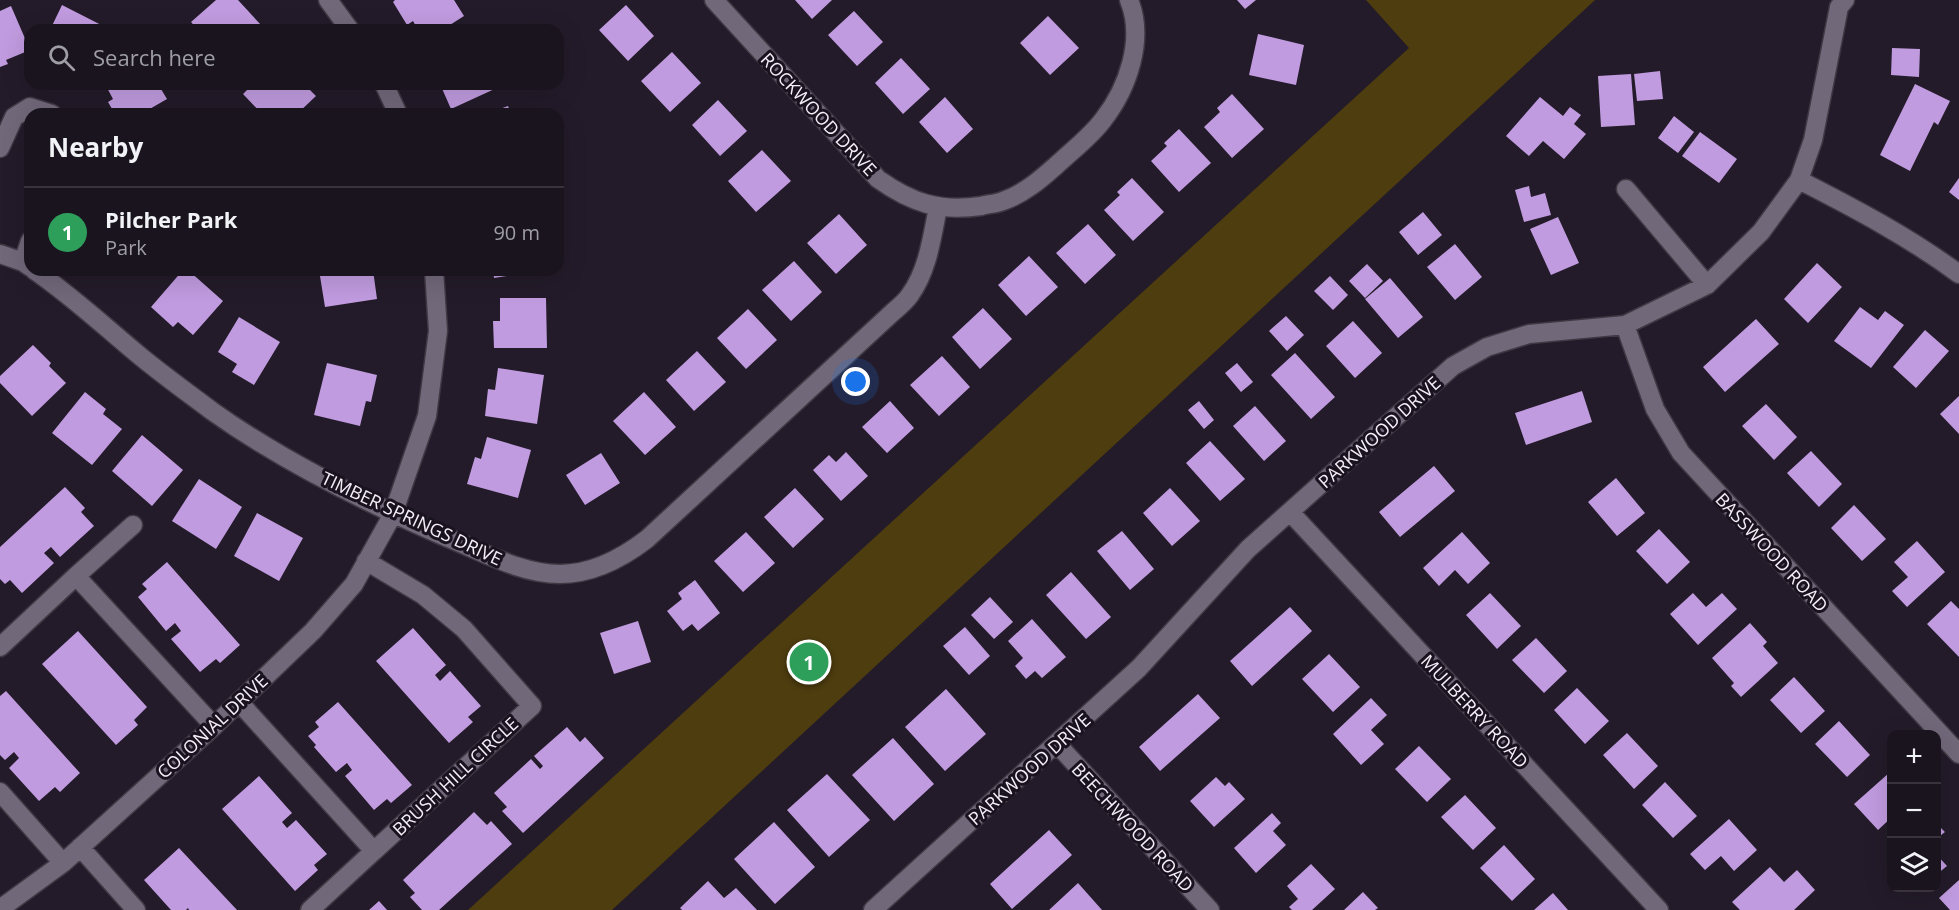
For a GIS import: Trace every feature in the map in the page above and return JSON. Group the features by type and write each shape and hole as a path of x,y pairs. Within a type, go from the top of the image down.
{"street":[{"path":"328,0 346,24"},
{"name":"ROCKWOOD DRIVE","path":"714,0 878,178 912,200 938,207 962,209 1002,202 1018,195 1042,178 1103,120 1124,86 1136,48 1132,8 1129,0"},
{"name":"PARKWOOD DRIVE","path":"873,910 1139,669 1248,549 1453,366 1487,346 1529,334 1624,325 1707,285 1761,232 1799,180 1813,140 1839,7 1845,0"},
{"path":"387,90 395,108"},
{"path":"0,148 14,117 24,111"},
{"path":"1799,180 1875,219 1959,274"},
{"path":"1626,189 1707,285"},
{"name":"TIMBER SPRINGS DRIVE","path":"42,276 59,287 142,358 215,412 294,462 393,514 507,563 559,574 605,565 628,554 647,540 910,295 922,273 938,207"},
{"name":"TIMBER SPRINGS DRIVE","path":"0,254 24,265"},
{"name":"COLONIAL DRIVE","path":"0,909 63,862 214,726 314,631 354,584 393,514 428,416 438,331 434,276"},
{"name":"BASSWOOD ROAD","path":"1624,325 1655,409 1681,453 1959,754"},
{"name":"MULBERRY ROAD","path":"1290,512 1659,910"},
{"path":"0,647 133,525"},
{"name":"BRUSH HILL CIRCLE","path":"310,910 532,706 464,630 423,595 366,561"},
{"path":"76,576 214,726"},
{"path":"239,702 374,851"},
{"name":"BEECHWOOD ROAD","path":"1057,744 1210,910"},
{"path":"0,792 63,862"},
{"path":"80,847 136,910"}],"shaded area":[{"path":"1366,0 1595,0 612,910 468,910 1409,48"}],"building":[{"path":"216,0 238,0 260,24 193,24 191,22"},
{"path":"395,0 454,0 464,16 451,24 415,24 413,21 406,24 393,2"},
{"path":"795,0 832,0 812,19"},
{"path":"1237,0 1256,0 1245,9"},
{"path":"62,5 99,24 53,24"},
{"path":"626,5 654,36 628,61 599,30"},
{"path":"11,6 24,36 24,52 6,60 8,64 0,67 0,11"},
{"path":"854,11 883,42 857,66 828,35"},
{"path":"1048,16 1079,48 1050,75 1020,43"},
{"path":"1258,34 1304,45 1296,85 1249,75"},
{"path":"1892,48 1920,49 1919,77 1891,75"},
{"path":"672,52 701,83 670,112 641,81"},
{"path":"901,58 930,89 903,114 875,83"},
{"path":"1660,71 1663,99 1637,101 1634,74"},
{"path":"1631,74 1635,125 1601,127 1598,76"},
{"path":"1915,84 1950,101 1938,125 1934,122 1910,171 1880,155"},
{"path":"108,90 162,90 167,99 151,108 112,108 108,102 113,99"},
{"path":"247,90 310,90 316,96 303,108 256,108 243,94"},
{"path":"443,90 492,90 453,108 451,108"},
{"path":"1232,94 1264,129 1232,158 1204,127 1220,112 1217,108"},
{"path":"945,97 973,129 947,153 919,122"},
{"path":"1540,97 1563,116 1570,107 1581,115 1574,124 1586,134 1564,159 1543,141 1529,156 1506,136"},
{"path":"718,100 747,131 720,156 692,125"},
{"path":"1674,116 1694,132 1678,153 1658,138"},
{"path":"1179,129 1211,163 1179,192 1151,161 1167,146 1164,143"},
{"path":"1700,132 1737,159 1719,183 1682,156"},
{"path":"762,150 791,181 756,212 728,181"},
{"path":"1132,178 1164,212 1133,241 1104,210 1120,195 1117,192"},
{"path":"1959,178 1959,200 1949,192"},
{"path":"1529,186 1531,197 1545,193 1551,215 1524,222 1515,190"},
{"path":"1423,212 1442,235 1418,255 1399,232"},
{"path":"839,214 867,245 836,274 807,243"},
{"path":"1558,217 1579,263 1551,275 1530,229"},
{"path":"1088,224 1116,255 1085,284 1056,253"},
{"path":"1455,244 1482,277 1455,300 1427,267"},
{"path":"1029,256 1058,287 1026,316 998,285"},
{"path":"794,261 822,292 791,321 762,290"},
{"path":"1817,263 1842,287 1808,323 1784,299"},
{"path":"1367,264 1383,281 1365,298 1349,281"},
{"path":"178,276 195,276 223,301 193,335 178,322 173,327 151,307"},
{"path":"320,276 374,276 377,299 325,307"},
{"path":"1330,276 1348,295 1333,310 1314,291"},
{"path":"1390,278 1423,317 1398,338 1365,299"},
{"path":"500,298 546,298 547,348 494,348 493,321 500,321"},
{"path":"1860,307 1878,320 1885,311 1904,325 1871,368 1834,341"},
{"path":"983,308 1012,339 980,369 952,337"},
{"path":"748,309 777,340 746,369 717,338"},
{"path":"1286,316 1304,335 1287,351 1269,331"},
{"path":"239,317 280,342 254,385 232,372 237,364 218,352"},
{"path":"1756,319 1779,344 1725,392 1703,367"},
{"path":"1353,321 1382,353 1355,378 1326,346"},
{"path":"1925,330 1949,351 1916,388 1893,367"},
{"path":"33,345 66,383 32,416 0,383 0,376"},
{"path":"697,351 726,382 694,411 666,380"},
{"path":"1295,353 1335,397 1311,419 1271,375"},
{"path":"942,356 970,387 939,416 910,385"},
{"path":"327,363 377,375 371,402 366,401 360,426 314,415"},
{"path":"1237,363 1253,382 1241,392 1225,373"},
{"path":"498,368 544,375 537,424 485,416 488,389 495,390"},
{"path":"1582,391 1592,422 1526,445 1515,413"},
{"path":"85,392 106,409 103,414 122,429 92,465 52,433"},
{"path":"644,392 676,427 645,455 613,421"},
{"path":"1959,396 1959,434 1940,414"},
{"path":"890,401 914,428 887,453 862,427"},
{"path":"1199,401 1214,420 1204,429 1188,410"},
{"path":"1766,404 1797,437 1774,460 1742,426"},
{"path":"1255,406 1286,441 1264,461 1233,426"},
{"path":"142,435 183,470 152,506 112,471"},
{"path":"487,437 531,450 518,498 467,484 475,457 481,459"},
{"path":"1210,441 1245,479 1220,501 1186,463"},
{"path":"1811,451 1842,484 1819,507 1787,473"},
{"path":"846,452 868,476 841,501 813,470 829,455 836,462"},
{"path":"601,453 620,483 585,505 566,475"},
{"path":"1434,466 1455,491 1400,537 1379,512"},
{"path":"1616,478 1645,513 1617,536 1588,502"},
{"path":"199,479 242,507 216,549 172,521"},
{"path":"65,487 85,508 81,512 94,526 60,557 51,547 44,553 54,563 22,593 10,580 5,584 0,579 0,547"},
{"path":"795,488 824,519 793,548 764,517"},
{"path":"1170,488 1200,521 1172,546 1143,513"},
{"path":"1854,505 1886,539 1862,561 1831,528"},
{"path":"257,513 303,538 279,581 234,556"},
{"path":"1659,529 1690,562 1667,584 1636,551"},
{"path":"1122,531 1154,569 1130,590 1097,551"},
{"path":"746,532 775,563 743,592 714,561"},
{"path":"1462,532 1490,563 1468,584 1455,570 1439,586 1423,568"},
{"path":"1917,541 1945,572 1907,607 1892,591 1908,577 1894,562"},
{"path":"167,562 240,645 220,663 216,659 200,672 171,639 181,631 175,623 166,631 138,597 147,589 142,584"},
{"path":"1071,572 1111,617 1086,639 1046,595"},
{"path":"695,580 720,613 698,631 692,624 683,631 667,611 682,599 678,593"},
{"path":"1490,593 1521,626 1497,649 1466,615"},
{"path":"1693,593 1706,607 1722,593 1737,609 1698,645 1670,614"},
{"path":"990,597 1013,622 994,639 971,615"},
{"path":"1951,601 1959,609 1959,657 1927,624"},
{"path":"1290,607 1312,631 1252,686 1230,661"},
{"path":"1032,619 1066,657 1042,678 1035,671 1026,679 1015,666 1023,658 1008,641"},
{"path":"638,621 651,662 614,674 600,633"},
{"path":"1750,623 1767,642 1763,646 1778,663 1741,697 1731,686 1734,683 1712,658"},
{"path":"965,627 990,656 969,675 943,646"},
{"path":"413,628 446,665 435,675 440,681 450,671 481,706 468,717 473,722 449,743 376,661"},
{"path":"78,631 147,707 134,720 138,725 116,745 42,664"},
{"path":"1536,638 1567,671 1544,693 1512,660"},
{"path":"1329,654 1360,687 1333,712 1302,679"},
{"path":"1794,677 1825,711 1801,733 1770,700"},
{"path":"1577,688 1609,721 1585,744 1554,710"},
{"path":"946,689 986,734 945,771 905,727"},
{"path":"6,691 80,773 60,792 55,787 39,801 9,768 19,758 14,752 5,760 0,755 0,696"},
{"path":"1198,694 1220,718 1160,771 1139,747"},
{"path":"1371,698 1387,715 1371,730 1384,744 1361,765 1333,734"},
{"path":"338,702 412,785 391,803 387,799 374,810 345,776 352,770 347,763 336,772 314,747 316,745 308,736 319,727 315,722"},
{"path":"1839,721 1870,755 1847,777 1815,744"},
{"path":"567,727 580,742 585,737 604,758 523,833 502,811 507,807 494,793 531,759 540,769 543,766 534,756"},
{"path":"1627,733 1658,766 1634,789 1603,755"},
{"path":"893,738 934,784 894,821 852,775"},
{"path":"1419,746 1451,779 1427,802 1395,769"},
{"path":"827,774 870,820 829,857 787,810"},
{"path":"1887,775 1887,822 1878,830 1854,804"},
{"path":"259,776 292,813 282,822 287,828 296,820 327,854 314,865 318,870 295,891 222,809"},
{"path":"1216,777 1225,786 1229,782 1245,799 1214,827 1190,801"},
{"path":"1665,782 1697,816 1673,838 1642,805"},
{"path":"1465,795 1496,828 1473,850 1441,817"},
{"path":"474,812 487,825 491,821 512,844 439,910 422,910 410,897 415,893 403,880"},
{"path":"1272,813 1281,823 1273,831 1286,845 1256,873 1234,848"},
{"path":"1729,819 1757,850 1734,871 1721,856 1705,870 1690,854"},
{"path":"774,822 815,867 775,904 734,859"},
{"path":"1049,830 1072,855 1012,909 990,884"},
{"path":"1504,845 1535,879 1512,901 1480,868"},
{"path":"179,848 237,910 189,910 188,908 171,910 144,880"},
{"path":"1941,859 1947,866 1941,871"},
{"path":"1311,864 1335,889 1312,910 1292,910 1289,907 1298,899 1287,886"},
{"path":"1770,867 1784,882 1797,870 1815,890 1794,910 1740,910 1732,902"},
{"path":"1959,880 1959,910 1950,910 1939,898"},
{"path":"708,881 724,898 736,888 757,910 682,910 680,908"},
{"path":"1078,883 1102,910 1049,910"},
{"path":"1363,892 1378,908 1375,910 1344,910"},
{"path":"1553,893 1568,910 1534,910"},
{"path":"379,901 387,910 369,910"}],"place":[{"name":"Pilcher Park","path":"809,662"}]}
